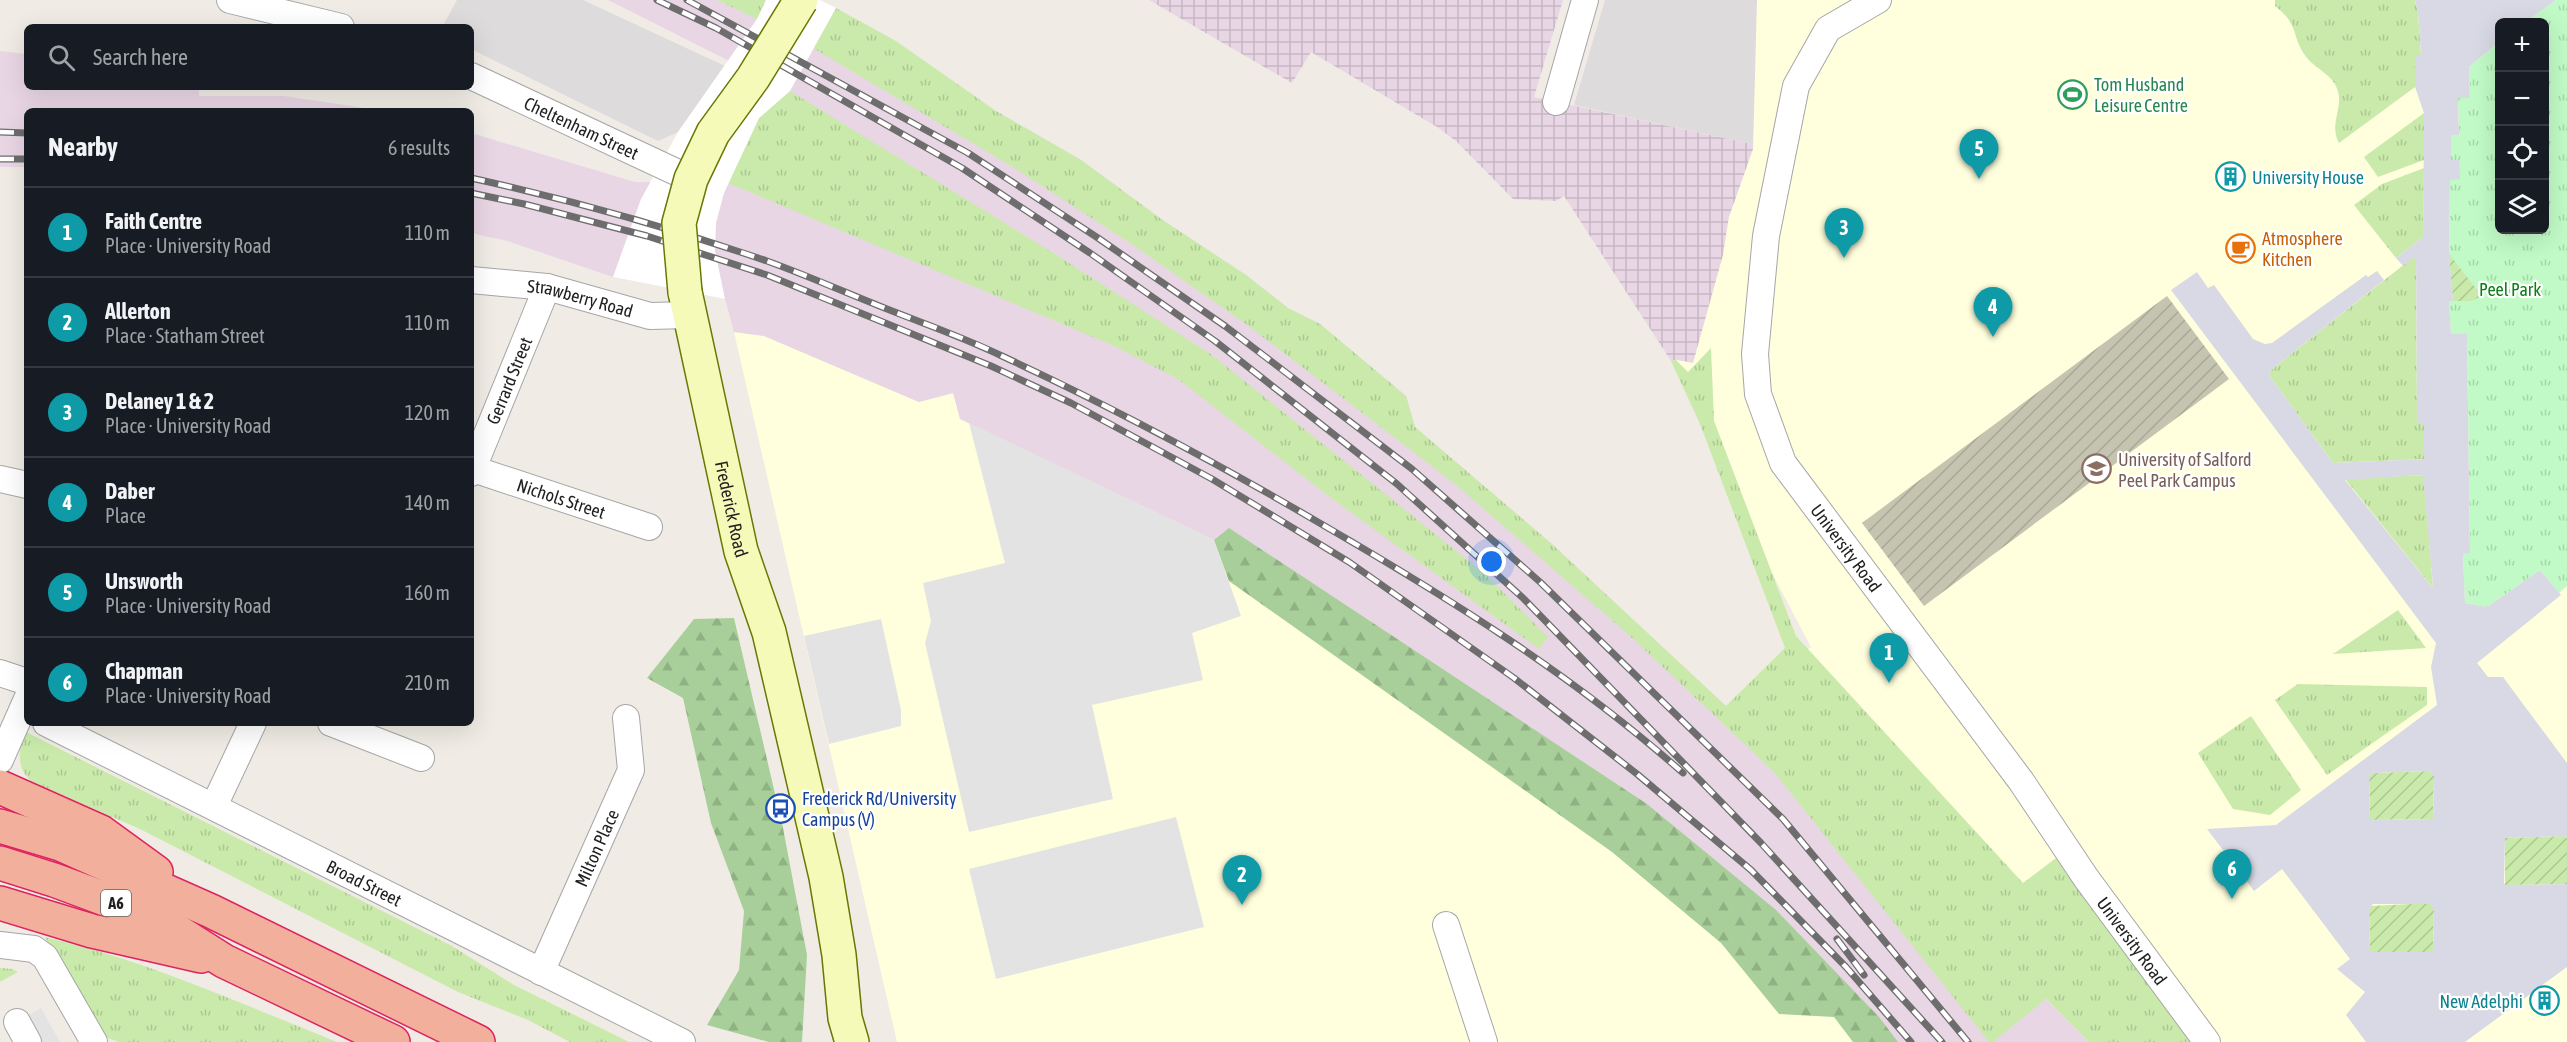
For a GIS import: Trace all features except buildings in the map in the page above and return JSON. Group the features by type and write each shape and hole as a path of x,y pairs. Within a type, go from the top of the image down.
{"highway":[{"path":"0,788 101,832 212,911"},
{"name":"A6","path":"0,826 60,844 212,911 478,1042"},
{"name":"A6","path":"0,863 54,880 156,918 224,961 393,1042"},
{"path":"0,903 92,932 224,961"}],"main road":[{"name":"Frederick Road","path":"801,0 753,78 713,133 691,180 679,223 687,304 741,551 769,632 826,877 839,954 845,1036"}],"street":[{"path":"230,0 329,24"},
{"path":"1556,102 1585,0"},
{"name":"University Road","path":"1878,0 1828,29 1796,86 1766,236 1755,354 1758,394 1783,463 2021,781 2086,878 2207,1042"},
{"name":"Cheltenham Street","path":"474,77 691,180"},
{"name":"Strawberry Road","path":"474,280 547,287 650,316 687,304"},
{"name":"Gerrard Street","path":"474,466 547,287"},
{"name":"Nichols Street","path":"474,472 649,527"},
{"path":"0,479 24,484"},
{"path":"0,673 24,681"},
{"path":"0,760 24,710"},
{"name":"Milton Place","path":"541,972 631,770 626,718"},
{"name":"Broad Street","path":"52,726 681,1042"},
{"path":"214,806 252,726"},
{"path":"339,726 421,758"},
{"path":"1446,925 1484,1042"},
{"path":"0,945 34,949 45,957 94,1042"}],"shaded area":[{"path":"457,0 583,0 725,66 678,132 658,141 474,50 474,24 444,24"},
{"path":"608,0 770,0 836,8 996,111 1081,160 1164,221 1246,275 1288,308 1320,324 1406,396 1415,427 1553,545 2043,1001 2046,999 2089,1042 1866,1042 1855,1030 1387,683 1229,581 1214,540 960,419 953,393 919,402 764,336 734,332 725,299 613,277 507,241 474,234 474,134 635,182 728,183 759,118 789,91"},
{"path":"1149,0 1563,0 1534,97 1756,145 1729,217 1714,319 1699,364 1671,361 1564,196 1556,201 1513,199 1456,141 1437,127 1311,52 1292,83"},
{"path":"1605,0 1757,0 1756,145 1574,105"},
{"path":"1757,0 2567,0 2567,1042 897,1042 734,332 764,336 919,402 954,393 960,419 1214,540 1229,581 1726,706 1811,647 1762,554 1676,360 1693,363 1723,255 1729,217 1753,149"},
{"path":"2415,0 2556,0 2531,18 2495,18 2495,45 2469,67 2470,98 2458,98 2459,135 2451,135 2451,160 2459,160 2460,179 2450,180 2449,254 2453,301 2449,301 2451,334 2467,334 2470,553 2463,554 2465,603 2487,607 2540,570 2561,595 2477,663 2488,677 2503,677 2567,763 2567,838 2565,836 2505,838 2504,883 2505,885 2567,884 2567,967 2465,1042 2366,1042 2346,1015 2365,992 2337,969 2350,959 2282,869 2254,891 2207,829 2276,825 2437,705 2431,667 2436,643 2171,290 2197,272 2208,288 2214,285 2253,339 2265,344 2272,343 2366,275 2368,277 2377,271 2384,280 2271,370 2269,375 2333,463 2424,459 2424,424 2417,424 2416,256 2403,266 2396,258 2423,237 2424,113 2415,87 2415,56 2421,56","holes":["2423,475 2432,587 2345,480","2430,771 2434,776 2433,819 2370,820 2369,776 2371,773","2373,904 2430,904 2434,909 2433,952 2370,952 2369,909"]},
{"path":"0,51 24,54 24,90 199,90 199,96 284,96 364,108 24,108 24,167 0,167"},
{"path":"2167,296 2229,379 1924,606 1862,523"},
{"path":"969,423 1214,540 1241,616 1192,633 1203,680 1092,705 1113,799 969,832 925,643 931,621 923,583 1005,563"},
{"path":"881,619 901,710 901,726 829,744 804,636"},
{"path":"1176,817 1204,927 996,979 969,869"},
{"path":"41,1008 60,1042 28,1042 17,1022"}],"green space":[{"path":"717,0 766,0 757,19"},
{"path":"2275,0 2415,0 2421,56 2415,56 2415,87 2339,143 2335,131 2339,103 2337,89 2330,78 2304,54 2288,19 2275,6"},
{"name":"Peel Park","path":"2556,0 2567,0 2567,586 2559,593 2540,570 2487,607 2465,603 2463,554 2470,552 2467,334 2451,334 2449,301 2453,300 2449,254 2450,179 2459,179 2451,160 2451,135 2459,134 2458,98 2470,98 2469,67 2495,45 2495,234 2549,234 2549,18 2531,18"},
{"path":"836,8 896,41 996,111 1081,160 1164,221 1246,275 1288,308 1320,324 1406,396 1415,427 1553,545 1726,706 1785,648 1700,424 1671,361 1676,360 1688,372 1711,348 1714,421 1796,636 2023,883 2056,858 2194,1042 2089,1042 2046,999 1993,1042 1989,1042 1774,772 1629,635 1455,484 1246,324 1133,245 1016,169 813,48"},
{"path":"790,91 1055,254 1212,355 1485,574 1548,637 1539,649 1327,495 1178,379 1112,345 728,183 759,118"},
{"path":"2424,113 2424,160 2378,177 2364,157"},
{"path":"2424,168 2423,237 2396,258 2354,205 2382,184"},
{"path":"2449,254 2482,296 2471,301 2453,301"},
{"path":"2416,255 2417,423 2424,423 2424,459 2333,463 2269,375 2271,370"},
{"path":"2424,475 2433,588 2345,479"},
{"path":"1229,528 1647,804 1776,910 1879,1017 1898,1042 1853,1042 1834,1017 1779,1014 1721,943 1612,852 1229,581 1214,540"},
{"path":"2398,610 2426,648 2333,654"},
{"path":"734,618 783,828 807,955 802,1042 769,1042 707,1025 739,970 744,911 711,823 683,698 647,678 694,619"},
{"path":"2298,684 2427,687 2427,705 2327,775 2275,700"},
{"path":"2251,716 2301,790 2270,815 2233,809 2198,753"},
{"path":"24,731 452,946 514,985 629,1042 570,1042 528,1020 458,992 140,829 32,782 23,770 20,758"},
{"path":"2430,771 2434,776 2433,819 2370,820 2369,776 2371,773"},
{"path":"2565,836 2567,838 2567,884 2505,885 2505,838"},
{"path":"2430,903 2434,908 2433,952 2370,953 2369,909 2371,906"},
{"path":"45,937 156,970 337,1042 119,1042 100,1035"},
{"path":"0,968 12,969 18,972 0,982"}],"pier":[{"path":"766,0 820,0 836,8 790,91 759,118 724,193 716,223 715,251 725,299 613,277 641,199 678,132 757,19"}],"railway":[{"path":"657,0 716,28 962,168 1090,253 1215,341 1397,484 1524,599 1761,843 1942,1042"},
{"path":"687,0 968,153 1098,238 1225,326 1412,469 1540,582 1783,819 1968,1042"},
{"path":"0,132 24,133"},
{"path":"0,159 24,159"},
{"path":"474,179 620,215 767,261 972,343 1084,395 1284,502 1464,610 1554,671 1641,737 1683,773"},
{"path":"474,194 524,204 647,236 767,275 991,366 1071,403 1212,479 1349,562 1514,678 1637,774 1751,870 1846,967 1911,1042"},
{"path":"1837,939 1864,975"}],"place":[{"name":"Tom Husband Leisure Centre","path":"2073,94"},
{"name":"University House","path":"2231,177"},
{"name":"Unsworth","path":"1979,179"},
{"name":"Atmosphere Kitchen","path":"2241,248"},
{"name":"Delaney 1 & 2","path":"1844,258"},
{"name":"Daber","path":"1993,337"},
{"name":"University of Salford Peel Park Campus","path":"2097,469"},
{"name":"Faith Centre","path":"1889,683"},
{"name":"Frederick Rd/University Campus (V)","path":"781,808"},
{"name":"Chapman","path":"2232,899"},
{"name":"Allerton","path":"1242,905"},
{"name":"New Adelphi","path":"2544,1001"}]}
